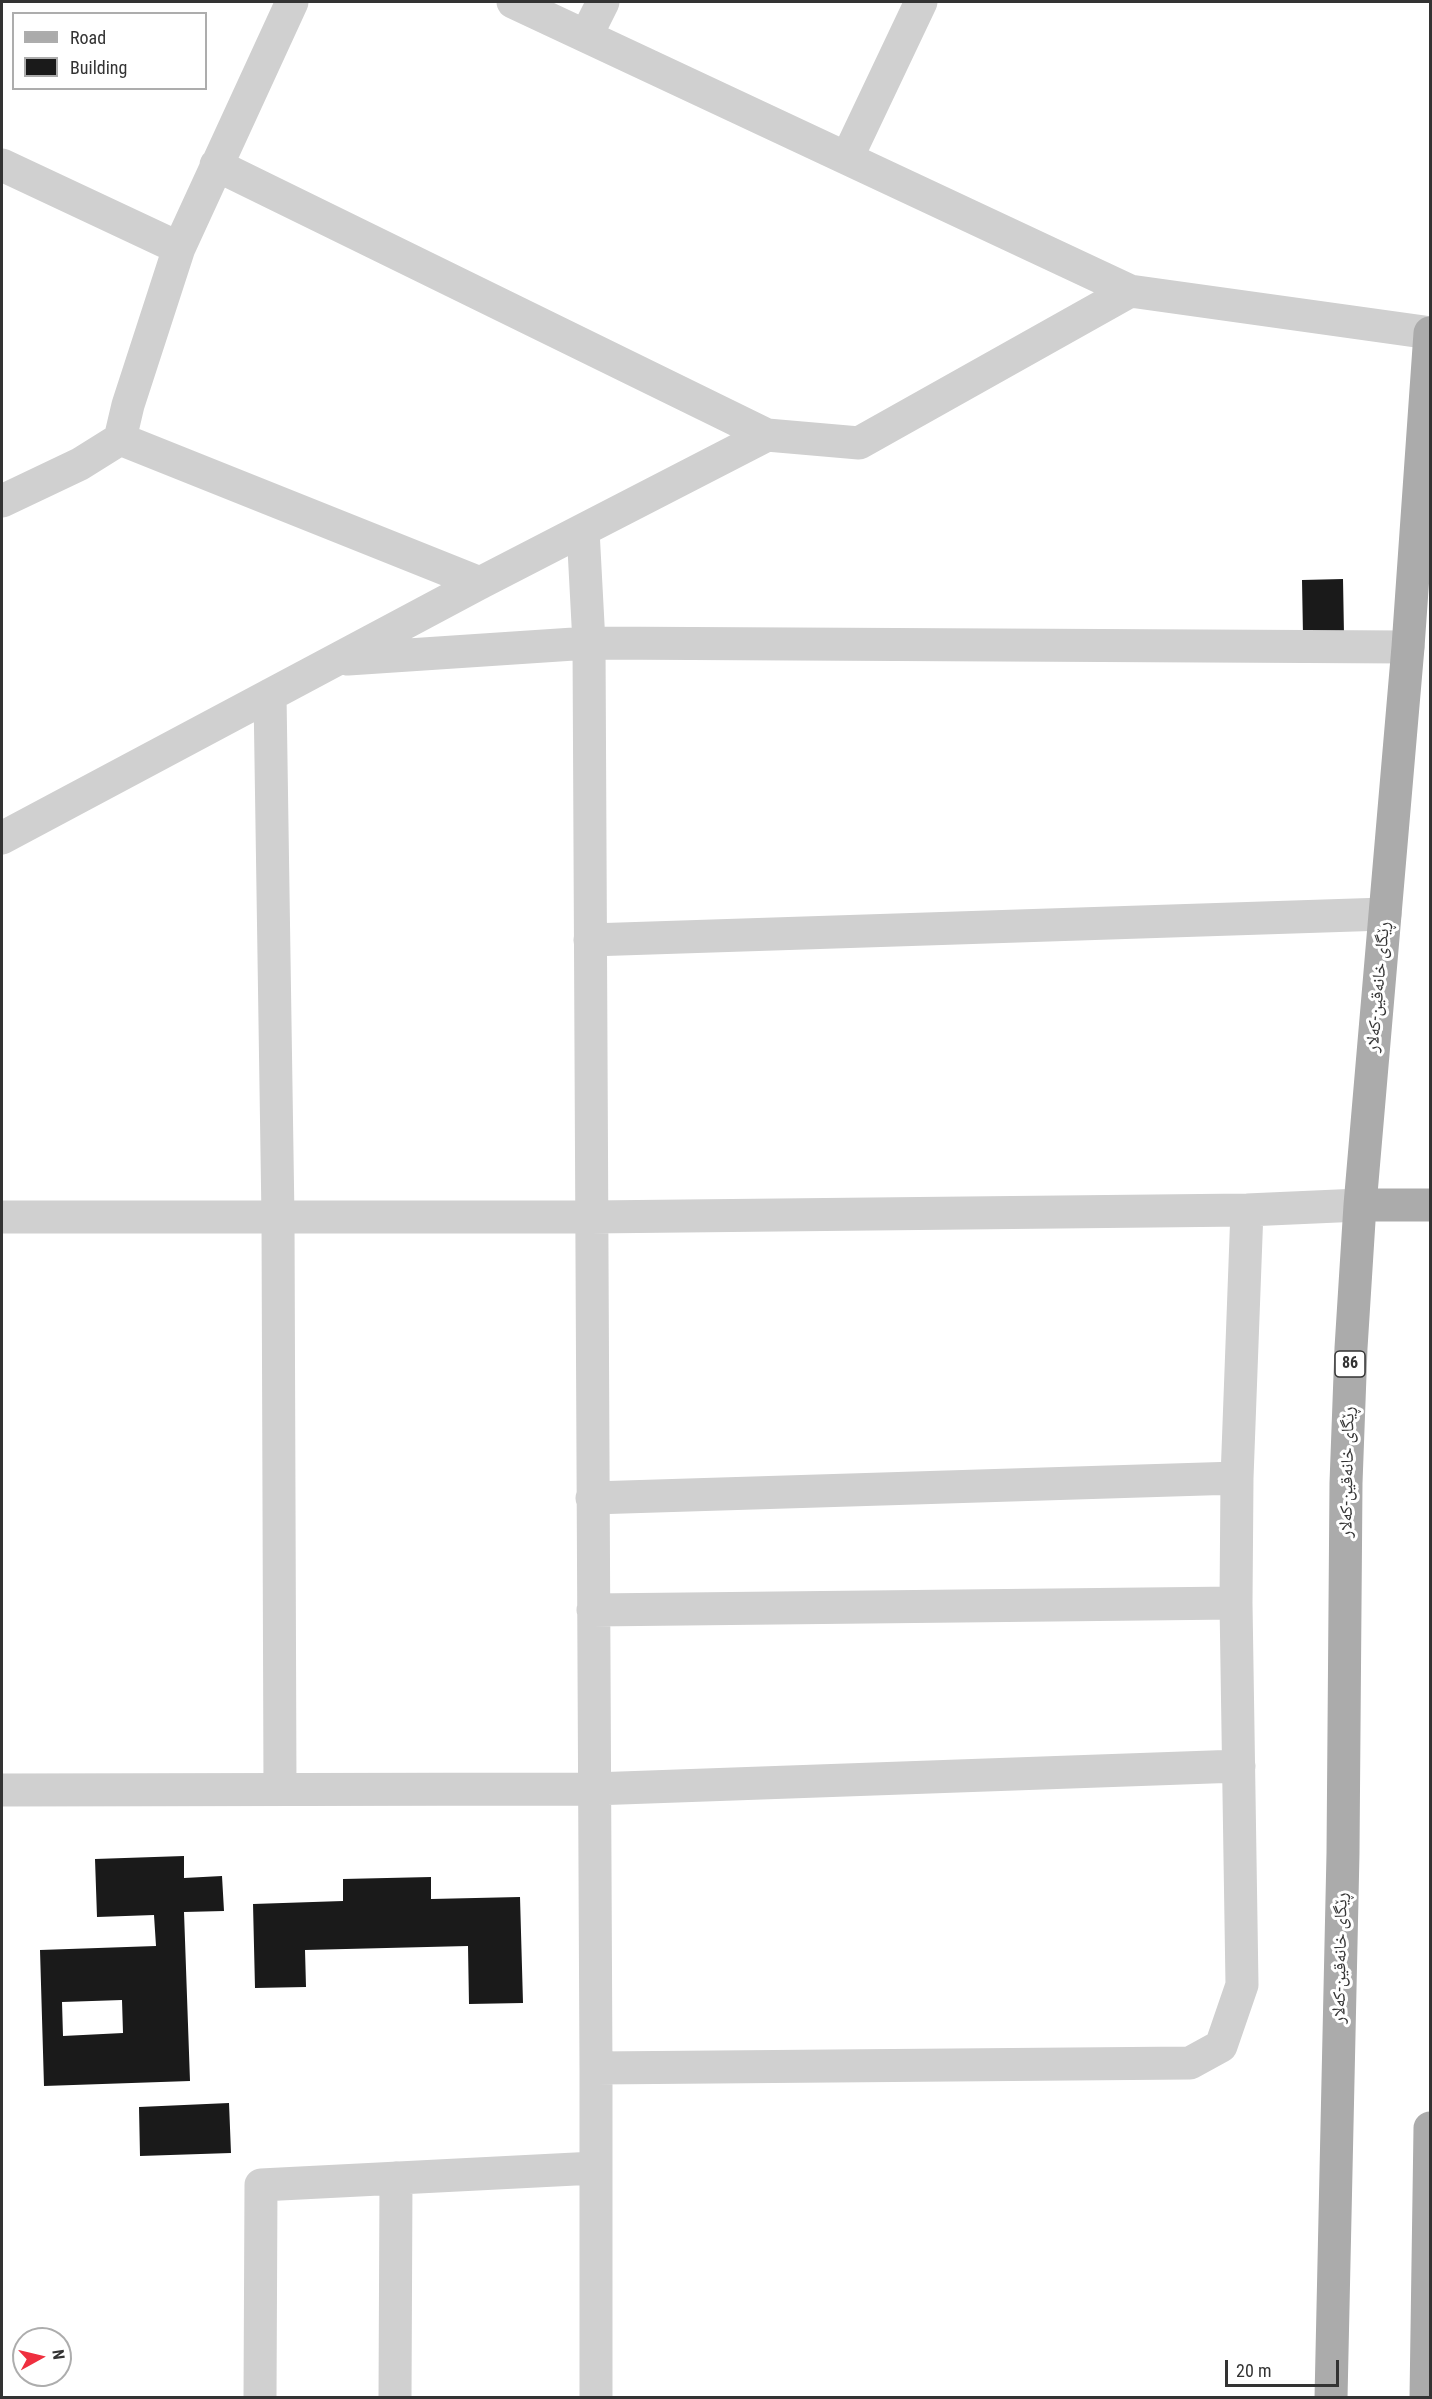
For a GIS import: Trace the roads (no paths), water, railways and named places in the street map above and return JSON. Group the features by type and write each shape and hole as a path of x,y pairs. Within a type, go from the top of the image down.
{"main road":[{"name":"ڕێگای خانەقین-کەلار","path":"1331,2397 1344,1807 1346,1483 1351,1348 1360,1205 1408,647 1431,333"},
{"path":"1360,1205 1431,1205"},
{"path":"1426,2397 1431,2128"}],"street":[{"path":"7,493 80,464 120,439 128,405 179,248 292,2"},
{"path":"513,2 1130,291 1431,333"},
{"path":"586,36 603,2"},
{"path":"847,158 921,2"},
{"path":"2,165 179,248"},
{"path":"216,165 767,435 859,442 1130,291"},
{"path":"2,838 480,583 767,435"},
{"path":"120,439 480,583"},
{"path":"583,530 589,643 596,2397"},
{"path":"336,660 589,643 1408,647"},
{"path":"270,695 278,1218 280,1790"},
{"path":"590,940 1385,914"},
{"path":"2,1217 591,1217 1247,1210 1360,1205"},
{"path":"596,2068 1190,2063 1221,2046 1242,1985 1236,1603 1237,1478 1247,1210"},
{"path":"592,1498 1237,1478"},
{"path":"593,1610 1236,1603"},
{"path":"2,1790 593,1789 1239,1766"},
{"path":"260,2397 261,2185 595,2168"},
{"path":"395,2397 396,2178"}]}
